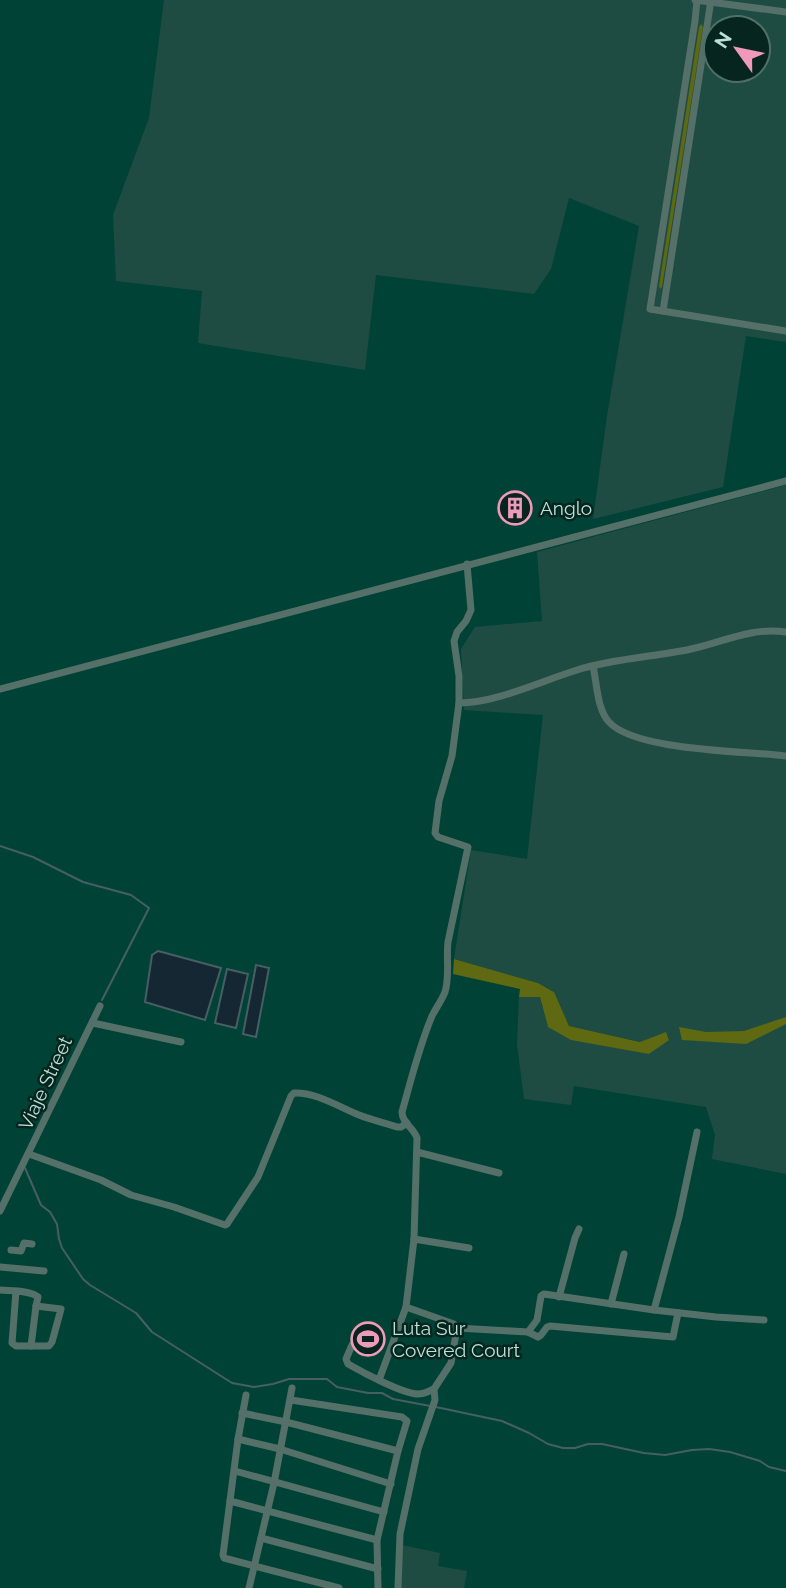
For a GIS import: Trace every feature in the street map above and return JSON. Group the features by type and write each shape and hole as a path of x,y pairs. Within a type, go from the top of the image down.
{"street":[{"path":"786,12 696,0 695,21 650,309 786,331"},
{"path":"663,311 711,1"},
{"path":"0,689 786,481"},
{"path":"379,1380 406,1307 414,1239 416,1134 402,1118 402,1112 414,1066 432,1016 445,990 447,942 468,847 438,837 435,833 439,801 452,756 459,703 454,641 471,610 467,564"},
{"path":"459,703 482,701 593,666 707,645 759,631 786,632"},
{"path":"593,666 601,710 615,728 671,746 786,756"},
{"name":"Viaje Street","path":"0,1211 100,1006"},
{"path":"93,1023 181,1042"},
{"path":"29,1154 101,1180 132,1195 225,1225 258,1177 293,1094 322,1099 397,1128 407,1123"},
{"path":"654,1310 679,1217 697,1132"},
{"path":"417,1152 499,1173"},
{"path":"559,1297 579,1229"},
{"path":"414,1239 469,1248"},
{"path":"6,1250 20,1251 24,1243 32,1244"},
{"path":"611,1304 624,1254"},
{"path":"0,1267 44,1271"},
{"path":"0,1290 37,1295 31,1346"},
{"path":"16,1292 12,1343 16,1346 51,1345 62,1310 36,1306"},
{"path":"528,1332 537,1320 541,1296 544,1294 654,1310 764,1320"},
{"path":"406,1307 454,1324 457,1328 528,1332 538,1337 550,1326 673,1337 678,1312"},
{"path":"367,1352 352,1345 347,1362 379,1380 415,1394 424,1394 434,1389 451,1363 457,1328"},
{"path":"249,1588 274,1483 292,1388"},
{"path":"398,1588 400,1534 418,1449 435,1400 434,1389"},
{"path":"246,1395 224,1558 339,1588"},
{"path":"291,1400 402,1417 407,1421 377,1540 379,1588"},
{"path":"242,1413 398,1451"},
{"path":"238,1439 280,1449 391,1484"},
{"path":"234,1471 384,1512"},
{"path":"230,1501 377,1540"},
{"path":"261,1538 378,1569"}],"shaded area":[{"path":"164,0 786,0 786,342 746,336 723,487 593,519 607,416 639,226 569,198 551,269 534,294 376,275 365,370 198,343 202,291 116,281 113,215 149,118"},
{"path":"786,485 786,1174 712,1159 715,1135 706,1107 574,1086 571,1105 524,1099 517,1044 519,997 540,997 548,1027 649,1054 669,1039 665,1033 641,1042 569,1026 553,991 538,983 454,959 471,850 527,859 543,715 464,710 461,649 475,627 542,621 537,552"},
{"path":"158,951 221,968 205,1020 145,1002 152,955"},
{"path":"256,965 269,968 256,1037 243,1034"},
{"path":"227,969 248,974 236,1028 215,1023"},
{"path":"402,1545 440,1553 438,1566 467,1571 464,1588 400,1588"}],"green space":[{"path":"701,24 702,33 660,289 659,286"},
{"path":"454,959 538,983 554,992 569,1026 640,1042 666,1032 669,1040 649,1054 571,1040 548,1027 540,997 519,997 520,989 453,974"},
{"path":"786,1017 786,1024 746,1044 682,1040 679,1027 706,1032 744,1031"}],"waterway":[{"path":"0,846 33,857 83,882 131,895 149,908 102,1000"},
{"path":"25,1168 41,1205 50,1212 57,1224 62,1248 83,1279 136,1313 152,1332 232,1383 254,1387 289,1379 327,1379 337,1387 382,1393 393,1399 430,1406"},
{"path":"436,1407 502,1421 548,1444 563,1448 602,1444 665,1455 709,1449 730,1452 786,1471"}],"place":[{"name":"Anglo","path":"515,508"},
{"name":"Luta Sur Covered Court","path":"368,1339"}]}
